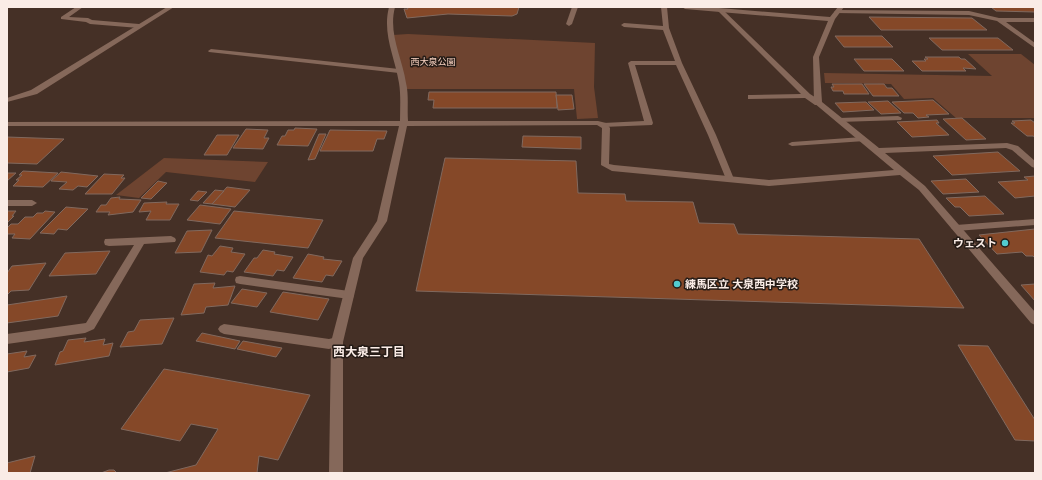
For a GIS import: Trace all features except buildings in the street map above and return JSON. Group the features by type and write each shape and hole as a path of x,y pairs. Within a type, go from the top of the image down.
{"street":[{"path":"80,7 63,18 139,26"},
{"path":"7,100 34,92 171,7"},
{"path":"336,473 337,342 358,258 382,221 404,123 402,84 389,30 389,18 392,7"},
{"path":"570,24 575,7"},
{"path":"664,7 666,28 679,63 712,135 730,179"},
{"path":"685,7 720,10 749,10 832,19"},
{"path":"720,10 808,96 922,188 1035,320"},
{"path":"818,103 816,57 832,19 839,10 969,13 999,20 1035,20"},
{"path":"999,20 1035,46"},
{"path":"624,25 666,28"},
{"path":"211,51 399,71"},
{"path":"7,124 598,123 603,125 649,123 631,63 679,63"},
{"path":"751,97 808,96"},
{"path":"839,120 898,118"},
{"path":"603,125 606,128 605,165 608,167 769,183 903,172"},
{"path":"792,144 862,139"},
{"path":"878,151 1007,145 1015,148 1035,165"},
{"path":"7,203 32,204"},
{"path":"956,228 1035,222"},
{"path":"109,242 171,240"},
{"path":"7,339 85,328 90,326 141,241"},
{"path":"240,280 349,295"},
{"path":"224,329 329,344 337,342"}],"green space":[{"name":"西大泉公園","path":"408,34 595,43 594,87 598,118 577,119 574,89 406,89 393,35"},
{"path":"968,54 1021,54 1035,65 1035,118 956,118 933,98 904,99 891,84 825,83 824,73 992,76"},
{"path":"164,158 268,162 255,182 166,172 139,198 116,195"}],"place":[{"name":"ウェスト","path":"1005,243"},
{"name":"練馬区立 大泉西中学校","path":"677,284"}],"district":[{"name":"西大泉三丁目","path":"369,352"}]}
